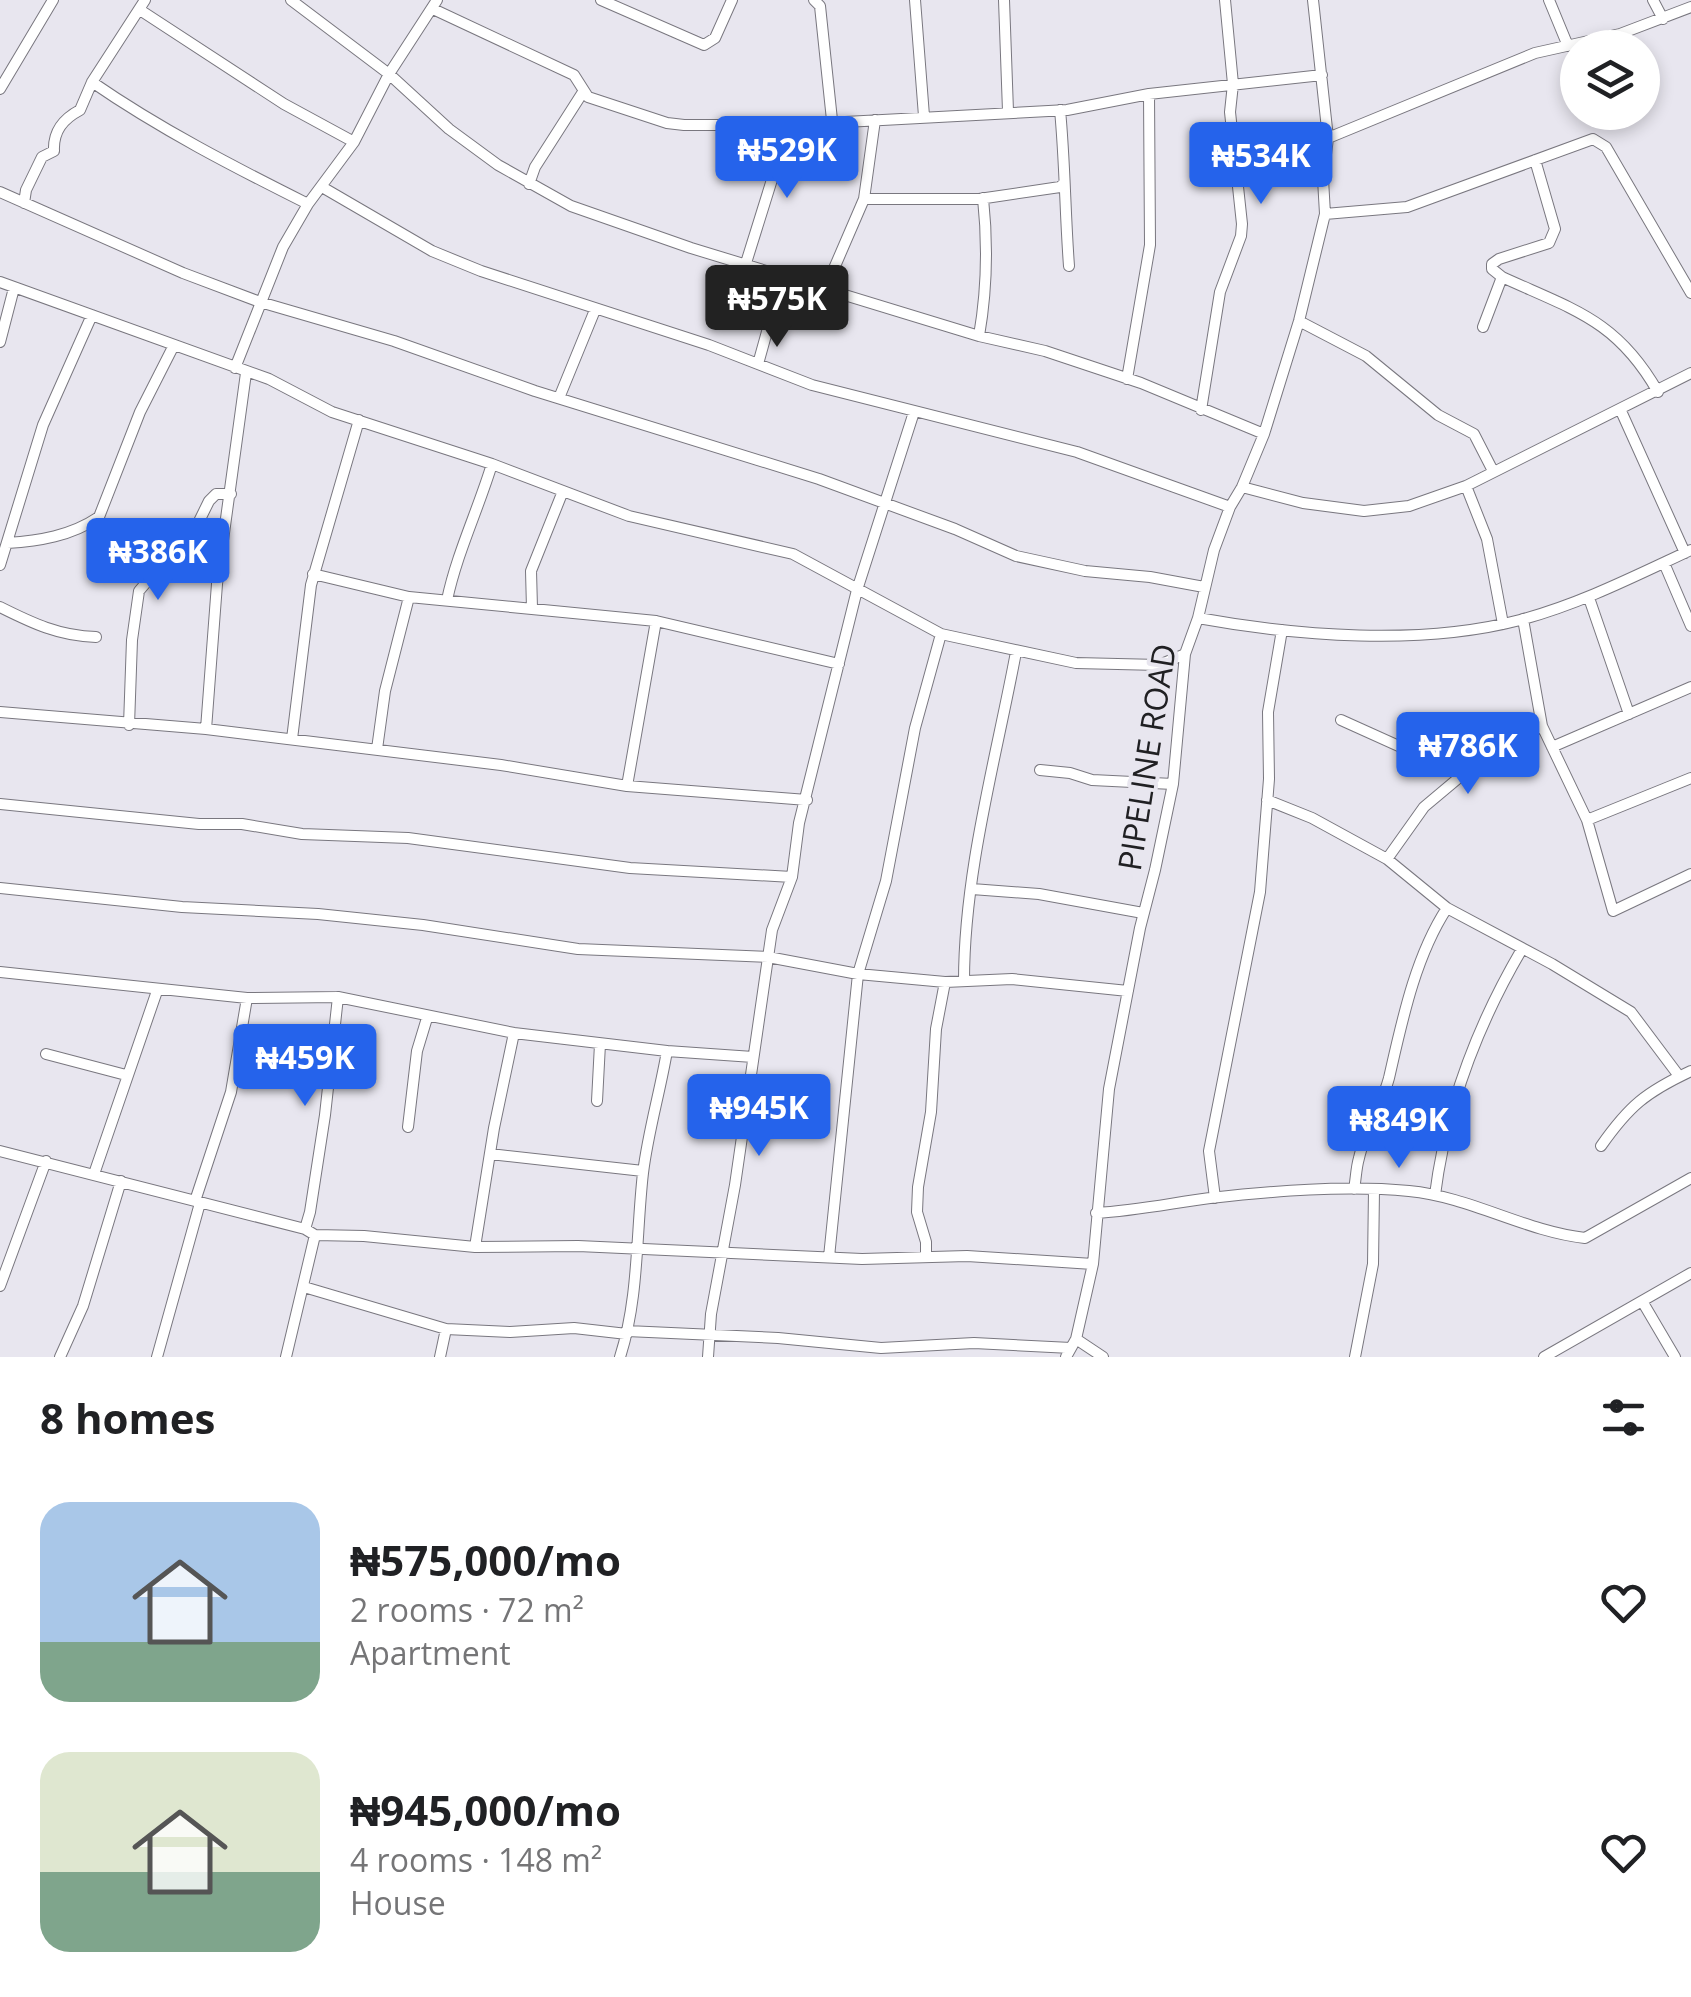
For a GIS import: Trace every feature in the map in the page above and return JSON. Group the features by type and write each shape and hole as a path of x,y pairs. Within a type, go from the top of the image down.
{"street":[{"path":"0,89 54,0"},
{"path":"290,0 389,74 449,129 529,184 571,206 691,248 979,336 1045,351 1264,434"},
{"path":"601,0 704,46 715,38 732,0"},
{"path":"814,0 820,6 832,120"},
{"path":"916,0 924,116"},
{"path":"1004,0 1008,111"},
{"path":"1201,410 1220,292 1242,224 1230,112 1233,84 1225,0"},
{"name":"PIPELINE ROAD","path":"1071,1348 1093,1264 1109,1089 1173,784 1185,654 1230,507 1264,434 1299,321 1326,214 1322,178 1328,138 1312,0"},
{"path":"1549,0 1561,30"},
{"path":"1654,0 1663,19"},
{"path":"206,729 217,584 231,494 241,371 260,302 283,246 308,204 354,142 389,74 435,4 574,75 583,92 667,123 788,124 1060,110 1149,94 1322,75"},
{"path":"24,203 42,157 54,152 59,126 80,110 92,82 142,5 284,104 354,142"},
{"path":"1624,30 1691,7"},
{"path":"1328,138 1536,53 1560,48"},
{"path":"92,82 222,160 308,204"},
{"path":"529,184 534,167 583,92"},
{"path":"1126,379 1150,245 1149,94"},
{"path":"1060,110 1069,266"},
{"path":"826,287 864,199 875,120"},
{"path":"746,263 788,124"},
{"path":"1326,214 1407,207 1593,139 1601,141 1691,293"},
{"path":"1535,160 1555,229 1554,238 1550,243 1492,264 1492,269 1587,316 1616,336 1640,360 1658,392"},
{"path":"864,199 983,198 1064,184"},
{"path":"322,186 432,250 481,271 710,344 812,385 1077,452 1230,507"},
{"path":"0,192 183,273 260,302 394,341 558,398 819,479 1016,556 1085,572 1150,577 1204,587"},
{"path":"979,336 985,304 987,236 983,198"},
{"path":"758,364 783,274"},
{"path":"1483,328 1502,277"},
{"path":"0,282 269,379 332,412 492,464 652,524 793,554 940,634 1076,663 1159,665 1185,654"},
{"path":"0,342 14,288"},
{"path":"558,398 595,310"},
{"path":"0,565 44,425 92,315"},
{"path":"1299,321 1366,356 1438,415 1474,434 1493,471"},
{"path":"6,544 40,541 99,517 140,412 174,347"},
{"path":"1242,487 1303,503 1364,511 1410,506 1466,486 1690,377"},
{"path":"1198,618 1282,630 1397,634 1503,624 1588,598 1688,552 1621,411"},
{"path":"708,1357 776,918 792,876 799,823 857,590 914,412"},
{"path":"292,739 313,574 359,420"},
{"path":"447,600 456,561 478,511 492,464"},
{"path":"1466,486 1486,538 1503,624"},
{"path":"532,608 532,571 564,491"},
{"path":"129,725 132,640 139,591 155,572 181,558 216,494 231,494"},
{"path":"1664,563 1691,626"},
{"path":"313,574 408,597 656,621 839,664"},
{"path":"377,749 385,691 408,597"},
{"path":"1588,598 1630,714"},
{"path":"0,607 42,628 96,637"},
{"path":"1523,620 1542,726 1587,820 1613,911 1691,874"},
{"path":"628,786 656,621"},
{"path":"1215,1198 1208,1151 1260,892 1268,712 1282,630"},
{"path":"829,1257 858,974 886,882 915,728 940,634"},
{"path":"964,980 964,933 984,804 1016,652"},
{"path":"1552,748 1691,687"},
{"path":"0,712 206,729 377,749 628,786 807,800"},
{"path":"1341,720 1463,775"},
{"path":"1387,859 1424,807 1486,756 1542,726"},
{"path":"1040,770 1070,772 1092,780 1173,784"},
{"path":"1587,820 1691,778"},
{"path":"1267,800 1312,818 1387,859 1446,908 1631,1012 1685,1073 1625,1111 1601,1146"},
{"path":"0,804 199,824 242,824 302,834 408,838 630,868 792,876"},
{"path":"0,888 182,907 318,914 423,925 578,949 768,957 858,974 945,982 1012,979 1128,990"},
{"path":"972,889 1039,894 1143,913"},
{"path":"1354,1190 1359,1156 1388,1081 1394,1047 1428,936 1446,908"},
{"path":"1434,1195 1439,1160 1474,1044 1522,948"},
{"path":"0,972 247,998 338,998 514,1033 753,1058"},
{"path":"926,1258 926,1242 917,1212 918,1187 932,1112 936,1029 945,982"},
{"path":"94,1174 157,991"},
{"path":"157,1357 231,1092 247,998"},
{"path":"286,1357 304,1287 338,998"},
{"path":"408,1127 417,1051 427,1018"},
{"path":"476,1247 514,1033"},
{"path":"596,1100 600,1044"},
{"path":"620,1357 638,1250 643,1171 667,1052"},
{"path":"46,1054 126,1075"},
{"path":"0,1151 310,1232 476,1247 1016,1258 1093,1264"},
{"path":"490,1154 643,1171"},
{"path":"0,1286 46,1161"},
{"path":"1096,1212 1128,1212 1215,1198 1374,1190 1434,1195 1479,1206 1562,1236 1585,1238 1691,1178"},
{"path":"60,1357 84,1306 122,1181"},
{"path":"1356,1357 1374,1264 1374,1190"},
{"path":"1544,1357 1691,1273"},
{"path":"304,1287 446,1328 710,1333 881,1348 992,1344 1071,1348 1102,1357"},
{"path":"1642,1301 1675,1357"},
{"path":"440,1357 446,1328"}]}
